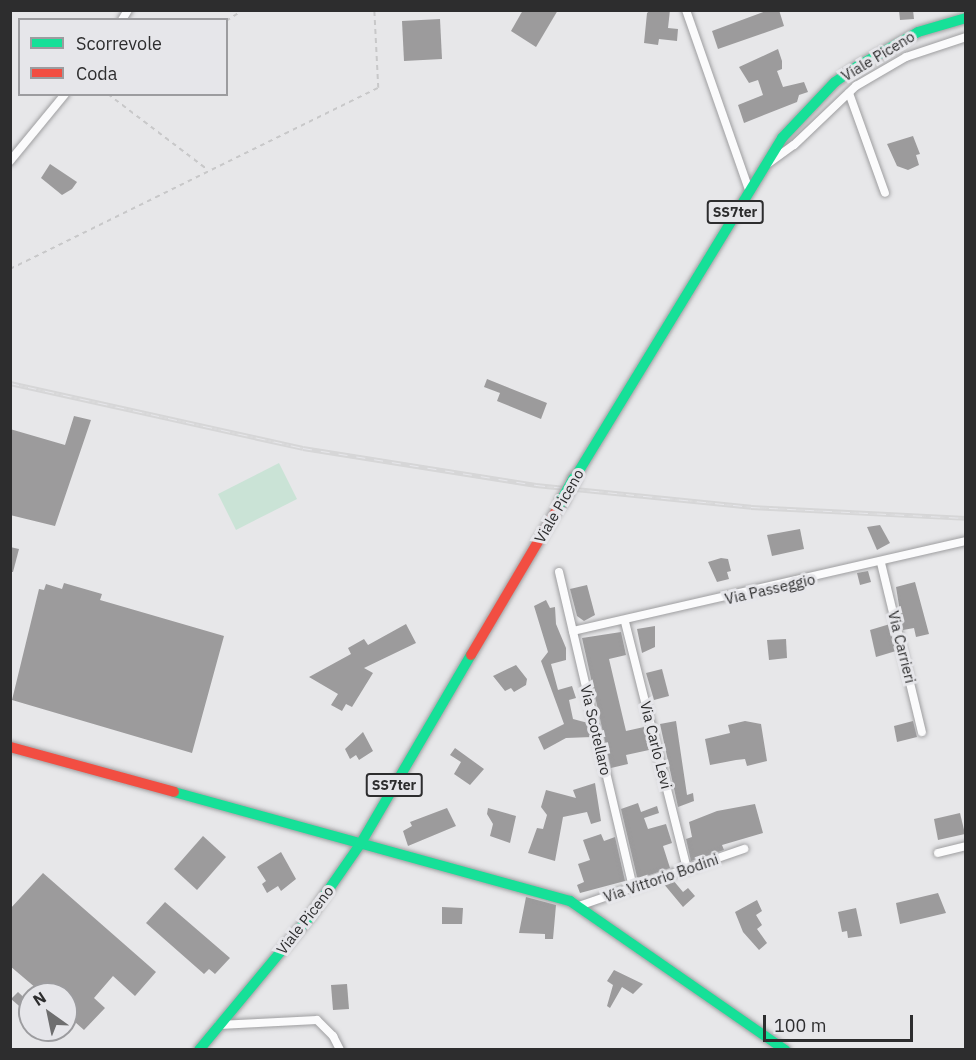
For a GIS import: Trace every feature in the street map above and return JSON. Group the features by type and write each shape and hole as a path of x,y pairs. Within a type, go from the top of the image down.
{"main road":[{"name":"Viale Piceno","path":"199,1050 311,915 361,843 574,479 782,138 835,82 918,32 966,18"},
{"path":"10,747 570,901 785,1050"}],"street":[{"path":"686,10 749,190"},
{"path":"765,165 787,152 849,93 906,57 966,37"},
{"path":"849,93 885,193"},
{"path":"10,160 63,96"},
{"name":"Via Passeggio","path":"573,631 625,622 966,541"},
{"name":"Via Carrieri","path":"881,563 922,732"},
{"name":"Via Scotellaro","path":"559,572 633,887"},
{"name":"Via Carlo Levi","path":"625,622 687,869"},
{"path":"938,854 966,846"},
{"name":"Via Vittorio Bodini","path":"579,906 744,849"},
{"path":"219,1025 317,1020 333,1036 340,1050"}],"path":[{"path":"228,20 243,10"},
{"path":"10,269 378,88 374,10"},
{"path":"111,96 210,171"}],"green space":[{"path":"279,463 297,499 236,530 218,494"}],"building":[{"path":"523,10 558,10 536,47 511,31"},
{"path":"651,10 670,10 668,28 678,29 677,41 659,39 658,45 644,43 647,13"},
{"path":"769,10 779,10 784,26 718,49 712,31"},
{"path":"899,10 913,10 914,19 900,20"},
{"path":"440,19 442,59 404,61 402,21"},
{"path":"778,49 782,69 777,71 783,87 804,82 808,92 799,95 797,102 744,123 738,105 763,95 758,80 749,83 739,67"},
{"path":"913,136 920,154 916,155 919,165 908,170 897,166 887,144"},
{"path":"50,164 77,182 72,189 62,195 41,178"},
{"path":"487,379 547,403 541,419 497,401 500,393 484,387"},
{"path":"74,416 91,420 55,526 10,515 10,429 65,445"},
{"path":"880,525 890,543 877,550 867,527"},
{"path":"800,529 804,549 772,556 767,535"},
{"path":"10,547 19,549 13,572 10,572"},
{"path":"721,558 728,559 731,571 727,572 729,579 717,582 708,562"},
{"path":"868,571 871,582 860,585 857,573"},
{"path":"915,582 929,634 916,637 914,628 903,630 896,587"},
{"path":"64,583 102,594 100,600 224,636 192,753 12,700 39,589 44,590 46,584 62,589"},
{"path":"587,585 595,615 584,621 577,616 570,589"},
{"path":"546,600 550,608 555,607 556,624 566,648 566,660 551,664 558,690 572,686 576,698 569,700 573,719 588,723 592,737 566,738 544,750 538,737 564,724 541,661 548,652 534,606"},
{"path":"406,624 416,643 364,668 373,673 352,707 346,704 342,711 331,705 338,694 309,677 351,654 348,648 364,639 368,645"},
{"path":"890,624 896,651 876,657 870,630"},
{"path":"655,626 655,647 642,653 637,629"},
{"path":"621,632 626,655 609,659 626,731 644,727 649,750 626,755 628,764 611,768 582,638"},
{"path":"786,639 787,658 769,660 767,640"},
{"path":"516,665 527,679 526,685 514,692 511,688 505,691 493,676"},
{"path":"662,669 669,696 654,700 646,673"},
{"path":"676,721 687,795 693,793 694,801 678,807 660,724"},
{"path":"745,721 761,724 767,761 747,766 745,759 710,765 705,739 730,733 728,725"},
{"path":"913,721 917,737 897,742 894,726"},
{"path":"363,732 373,751 359,760 356,755 350,759 345,749"},
{"path":"455,748 484,769 470,785 454,774 461,762 450,755"},
{"path":"595,783 601,821 591,824 587,812 563,817 555,861 528,853 537,828 543,829 547,815 541,807 546,790 576,798 573,790"},
{"path":"638,803 641,812 657,806 659,813 644,818 648,829 666,824 672,843 663,846 670,868 641,878 637,877 621,809"},
{"path":"755,804 763,833 722,845 724,850 691,861 686,839 692,837 689,822 717,811"},
{"path":"447,808 456,826 408,846 403,831 412,826 410,822"},
{"path":"488,808 516,816 510,843 490,836 493,824 487,814"},
{"path":"960,813 965,834 938,840 934,819"},
{"path":"601,834 604,841 615,837 625,881 580,893 577,885 584,882 578,864 590,860 583,840"},
{"path":"203,836 226,857 197,890 174,869"},
{"path":"281,852 296,879 281,891 278,886 267,893 262,884 266,881 257,867"},
{"path":"43,873 156,972 135,996 113,976 94,998 105,1008 84,1030 78,1025 78,982 29,982 10,966 10,909"},
{"path":"673,880 683,892 688,888 695,896 683,907 663,883"},
{"path":"938,893 946,913 900,924 896,903"},
{"path":"526,897 556,905 553,939 545,939 545,934 519,933"},
{"path":"757,900 762,911 756,915 762,925 757,929 767,943 759,950 743,932 735,912"},
{"path":"165,902 230,958 215,974 209,969 204,974 146,923"},
{"path":"442,907 463,908 462,924 442,924"},
{"path":"856,908 862,936 848,938 847,931 842,932 838,912"},
{"path":"614,970 643,984 633,994 622,987 610,1008 607,1006 613,985 607,981"},
{"path":"347,984 349,1009 333,1010 331,985"},
{"path":"18,992 18,1005 11,999"}],"railway":[{"path":"10,383 303,448 536,485 751,507 966,518"}],"traffic: fast":[{"path":"574,479 782,138 835,82 858,66 918,32 966,18"},
{"path":"562,501 574,479"},
{"path":"199,1050 311,915 361,843 471,655"},
{"path":"174,792 570,901 785,1050"}],"traffic: jam":[{"path":"471,655 562,501"},
{"path":"10,747 174,792"}]}
